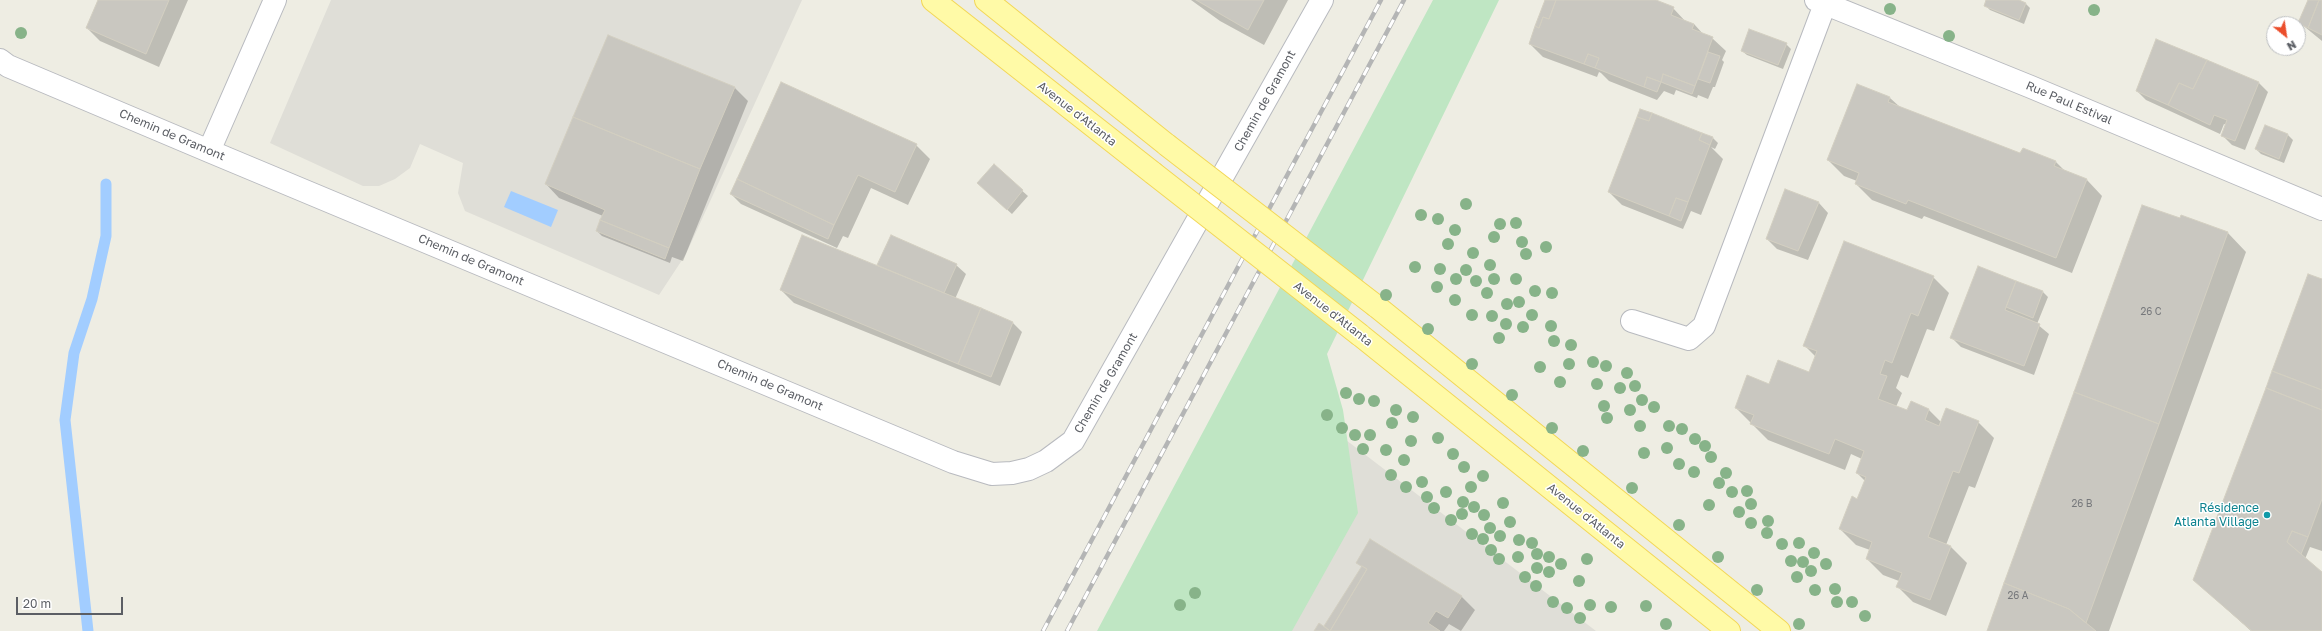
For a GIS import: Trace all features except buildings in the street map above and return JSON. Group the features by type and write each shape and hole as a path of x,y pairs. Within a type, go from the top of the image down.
{"main road":[{"name":"Avenue d'Atlanta","path":"933,0 1152,173 1360,334 1729,631"},
{"path":"986,0 1167,145 1376,306 1780,631"}],"street":[{"path":"210,151 275,0"},
{"name":"Chemin de Gramont","path":"0,60 8,66 953,462 992,474 1029,470 1046,461 1073,441 1322,0"},
{"path":"1632,321 1689,339 1704,326 1820,2"},
{"name":"Rue Paul Estival","path":"1820,2 2031,87 2322,209"}],"shaded area":[{"path":"331,0 802,0 686,254 659,295 465,211 458,193 463,163 420,144 410,168 395,179 379,186 363,186 270,143"},
{"path":"1291,398 1596,631 1248,631"}],"green space":[{"path":"1433,0 1499,0 1327,354 1343,410 1358,513 1292,631 1097,631"}],"water":[{"path":"511,191 558,210 551,227 504,207"}],"waterway":[{"path":"88,631 65,420 74,353 92,299 106,236 106,184"}],"railway":[{"path":"1043,631 1381,0"},
{"path":"1067,631 1404,0"}],"place":[{"name":"Résidence Atlanta Village","path":"2267,515"}]}
